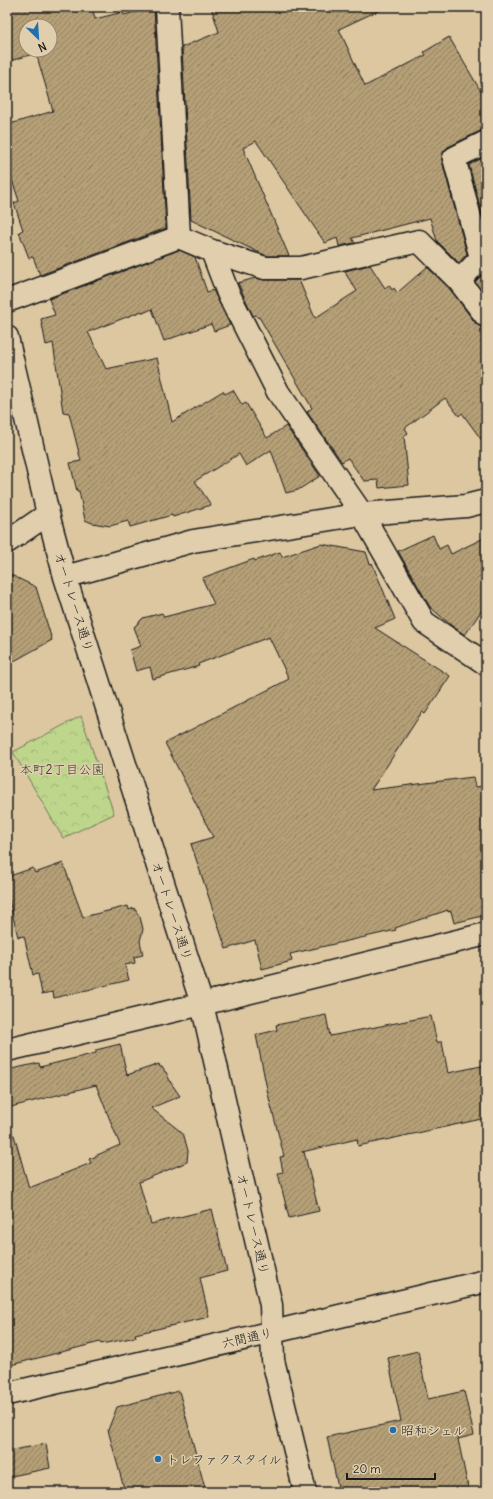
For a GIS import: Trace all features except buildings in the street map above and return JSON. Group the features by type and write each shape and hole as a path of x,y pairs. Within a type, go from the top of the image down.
{"street":[{"path":"167,7 179,237"},
{"path":"459,282 481,258 454,158 486,142"},
{"path":"7,301 179,237 212,251 265,268 301,268 419,241 459,282 486,316"},
{"path":"212,251 228,293 278,392 362,514 424,622 486,664"},
{"name":"オートレース通り","path":"7,337 48,514 65,577 202,1004 271,1305 273,1360 305,1492"},
{"path":"65,577 193,541 362,514 466,506 486,501"},
{"path":"7,542 48,514"},
{"path":"7,1050 486,934"},
{"name":"六間通り","path":"7,1394 273,1332 486,1280"}],"green space":[{"name":"本町2丁目公園","path":"81,716 114,814 63,838 13,752"}],"place":[{"name":"昭和シェル","path":"393,1430"},
{"name":"トレファクスタイル","path":"158,1459"}]}
